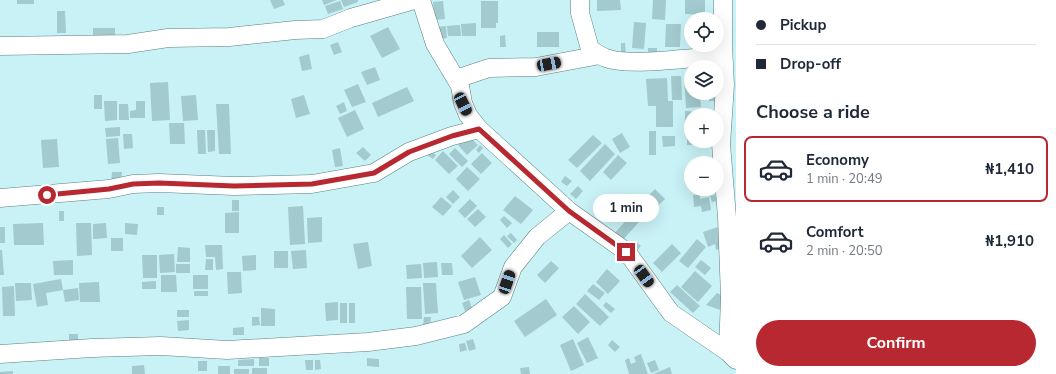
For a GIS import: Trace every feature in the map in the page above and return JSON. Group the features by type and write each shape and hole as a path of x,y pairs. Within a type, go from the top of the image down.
{"street":[{"path":"0,46 128,44 168,38 229,37 295,30 324,29 351,18 414,0"},
{"path":"422,0 435,44 460,86 463,104 479,129 569,211 626,252 671,313 732,356"},
{"path":"580,0 580,13 590,48 607,59 628,61 723,55"},
{"path":"723,0 723,55 725,85 721,144 728,217 732,356"},
{"path":"456,79 489,68 536,67 600,55"},
{"path":"0,198 109,189 133,184 159,183 234,186 312,184 374,173 409,152 452,136 479,129"},
{"path":"0,354 92,348 161,346 227,350 339,344 416,336 464,324 502,297 512,267 537,238 569,211"}],"building":[{"path":"17,0 34,0 34,4 17,4"},
{"path":"270,0 283,0 285,5 274,9"},
{"path":"322,0 337,0 324,5"},
{"path":"341,0 358,0 358,2 344,7"},
{"path":"597,0 620,0 621,10 597,11"},
{"path":"653,0 666,0 665,20 652,19"},
{"path":"685,0 705,0 705,12 685,12"},
{"path":"340,1 343,9 328,14 325,6"},
{"path":"443,1 445,19 435,20 433,2"},
{"path":"481,1 498,1 498,23 496,23 496,28 481,28"},
{"path":"57,11 65,11 66,33 57,33"},
{"path":"634,22 646,23 644,49 632,48"},
{"path":"476,23 476,36 462,36 461,24"},
{"path":"666,24 681,24 680,47 665,47"},
{"path":"460,25 461,36 448,36 447,26"},
{"path":"446,26 447,38 438,39 437,27"},
{"path":"388,27 400,49 382,58 370,36"},
{"path":"93,28 115,28 115,36 93,36"},
{"path":"537,32 559,32 559,47 537,47"},
{"path":"505,35 506,47 500,47 500,36"},
{"path":"338,42 342,52 334,55 330,45"},
{"path":"621,43 625,43 626,55 621,55"},
{"path":"648,48 657,48 657,59 648,59"},
{"path":"309,54 312,69 302,71 299,57"},
{"path":"375,67 380,80 367,85 361,72"},
{"path":"671,76 681,76 682,100 672,100"},
{"path":"667,78 668,101 673,101 673,127 656,127 656,106 648,106 646,79"},
{"path":"168,82 170,120 152,121 150,83"},
{"path":"358,84 366,102 352,107 344,90"},
{"path":"407,87 414,101 378,117 372,103"},
{"path":"94,95 102,95 102,109 94,109"},
{"path":"196,95 198,120 183,121 181,96"},
{"path":"304,95 310,114 296,118 291,99"},
{"path":"685,100 700,100 701,107 686,108"},
{"path":"104,101 117,101 117,120 105,121"},
{"path":"136,101 145,101 145,118 130,118 130,111 136,110"},
{"path":"344,102 347,111 340,114 336,106"},
{"path":"119,104 128,104 129,120 119,120"},
{"path":"216,104 229,104 231,154 219,154"},
{"path":"355,110 364,129 347,137 338,118"},
{"path":"169,123 184,123 185,144 170,144"},
{"path":"120,127 120,136 106,137 105,128"},
{"path":"197,130 205,130 206,154 198,154"},
{"path":"207,130 215,130 215,151 208,152"},
{"path":"649,131 656,131 656,155 649,155"},
{"path":"622,133 630,147 620,153 612,139"},
{"path":"123,134 132,134 133,148 124,149"},
{"path":"593,135 602,143 577,168 568,160"},
{"path":"468,136 478,145 467,155 458,145"},
{"path":"662,136 675,136 675,146 663,147"},
{"path":"118,138 120,163 108,164 106,139"},
{"path":"57,139 59,167 43,168 41,140"},
{"path":"605,144 615,154 590,181 580,171"},
{"path":"480,145 483,148 479,153 476,150"},
{"path":"363,147 371,155 365,161 356,153"},
{"path":"340,148 343,166 335,167 332,150"},
{"path":"455,148 468,161 462,167 449,154"},
{"path":"430,151 436,155 433,159 427,155"},
{"path":"443,151 458,166 449,174 435,160"},
{"path":"482,153 492,163 481,174 471,164"},
{"path":"618,155 627,163 611,180 603,172"},
{"path":"467,167 480,179 468,191 456,179"},
{"path":"112,172 122,172 121,183 111,183"},
{"path":"565,176 572,181 567,186 561,182"},
{"path":"578,186 583,191 576,199 570,194"},
{"path":"655,189 665,199 653,211 643,201"},
{"path":"453,190 460,197 453,204 446,197"},
{"path":"515,196 533,210 521,224 503,210"},
{"path":"693,196 700,196 700,199 709,197 711,210 702,212 701,206 694,207"},
{"path":"710,196 715,196 717,201 712,202"},
{"path":"441,197 452,206 443,216 432,207"},
{"path":"470,199 477,206 465,218 458,211"},
{"path":"232,200 239,200 239,211 232,211"},
{"path":"627,202 632,206 622,217 618,213"},
{"path":"640,205 648,212 620,243 612,236"},
{"path":"303,206 305,244 290,245 288,207"},
{"path":"157,207 164,207 164,215 157,215"},
{"path":"478,209 486,217 475,227 467,219"},
{"path":"59,211 64,211 64,221 59,221"},
{"path":"239,212 239,233 225,233 225,213"},
{"path":"504,216 512,223 507,228 500,220"},
{"path":"322,217 322,242 308,243 307,218"},
{"path":"43,223 44,245 14,245 13,224"},
{"path":"76,223 91,223 92,255 77,256"},
{"path":"106,223 107,238 93,239 93,224"},
{"path":"125,223 138,224 137,235 125,234"},
{"path":"721,226 724,247 716,250 715,244 708,247 703,232"},
{"path":"0,227 5,227 5,243 0,243"},
{"path":"511,233 517,240 514,243 507,236"},
{"path":"504,235 512,244 508,248 500,239"},
{"path":"480,237 492,250 472,268 461,256"},
{"path":"111,238 123,238 123,251 111,251"},
{"path":"697,239 706,247 688,268 679,261"},
{"path":"368,242 372,266 358,269 353,244"},
{"path":"636,242 641,246 635,253 630,249"},
{"path":"672,244 681,253 662,272 653,263"},
{"path":"205,245 222,245 223,269 216,270 215,257 206,257"},
{"path":"178,247 190,248 190,262 177,262"},
{"path":"0,250 2,250 4,275 0,275"},
{"path":"306,250 307,268 293,269 291,251"},
{"path":"274,251 288,251 288,268 274,268"},
{"path":"174,254 175,272 160,273 159,255"},
{"path":"142,255 157,255 157,278 143,278"},
{"path":"256,255 256,270 243,271 242,256"},
{"path":"206,259 213,259 213,270 205,270"},
{"path":"73,260 73,275 54,275 53,261"},
{"path":"701,260 711,268 705,275 695,267"},
{"path":"551,261 559,268 545,283 537,275"},
{"path":"437,262 438,277 424,278 423,263"},
{"path":"441,263 452,263 453,275 442,275"},
{"path":"176,264 190,264 190,273 176,273"},
{"path":"421,264 422,278 407,279 406,265"},
{"path":"607,269 620,281 608,294 596,282"},
{"path":"695,271 712,286 698,302 681,287"},
{"path":"227,272 241,272 242,293 228,294"},
{"path":"161,275 176,275 177,292 161,292"},
{"path":"193,275 208,275 208,289 193,289"},
{"path":"475,277 481,295 464,300 458,282"},
{"path":"61,279 63,290 46,293 48,305 37,307 33,284"},
{"path":"156,281 156,289 142,289 142,282"},
{"path":"99,282 100,302 80,302 79,283"},
{"path":"15,283 31,283 32,300 16,301"},
{"path":"423,283 436,283 438,313 425,314"},
{"path":"593,284 605,293 599,300 587,291"},
{"path":"677,285 700,306 693,313 670,292"},
{"path":"14,286 15,316 3,316 2,287"},
{"path":"406,287 421,287 422,319 407,319"},
{"path":"78,288 79,300 65,302 63,290"},
{"path":"194,291 208,291 208,296 194,296"},
{"path":"717,293 725,297 723,311 706,305"},
{"path":"585,294 609,317 600,326 576,304"},
{"path":"546,299 557,315 525,337 514,321"},
{"path":"469,300 472,308 465,311 462,303"},
{"path":"338,302 338,320 326,321 325,303"},
{"path":"606,302 615,309 611,313 603,306"},
{"path":"340,303 347,303 347,323 340,323"},
{"path":"349,303 355,303 355,323 349,323"},
{"path":"574,306 590,322 578,334 562,317"},
{"path":"261,308 275,309 275,326 261,326"},
{"path":"177,310 189,310 189,317 177,317"},
{"path":"252,317 259,317 260,325 252,326"},
{"path":"424,317 431,317 430,326 423,326"},
{"path":"189,320 189,330 178,331 177,321"},
{"path":"244,327 244,335 233,335 233,328"},
{"path":"69,334 78,334 78,344 69,344"},
{"path":"588,337 598,358 587,363 577,343"},
{"path":"473,339 476,349 469,351 466,341"},
{"path":"573,339 584,365 571,371 560,345"},
{"path":"612,340 620,347 615,352 608,345"},
{"path":"465,343 467,350 460,352 459,344"},
{"path":"641,354 648,374 629,374 625,360 629,358 631,364 636,362 634,357"},
{"path":"259,358 269,358 269,366 259,366"},
{"path":"367,358 379,359 379,367 367,366"},
{"path":"254,359 254,366 238,366 238,360"},
{"path":"305,360 313,360 313,370 306,370"},
{"path":"315,360 320,360 321,369 315,370"},
{"path":"655,360 659,370 651,373 647,363"},
{"path":"198,361 207,361 207,371 198,371"},
{"path":"144,365 145,374 132,374 132,366"},
{"path":"218,366 230,366 230,374 218,374"},
{"path":"529,367 530,374 521,374 520,368"},
{"path":"670,367 672,374 653,374"},
{"path":"252,368 267,368 267,374 252,374"},
{"path":"234,369 249,369 249,374 234,374"},
{"path":"13,371 13,374 0,374 0,372"}],"route":[{"path":"47,195 109,189 133,184 159,183 234,186 292,183 312,184 336,178 374,173 409,152 452,136 479,129 569,211 626,252"}]}
